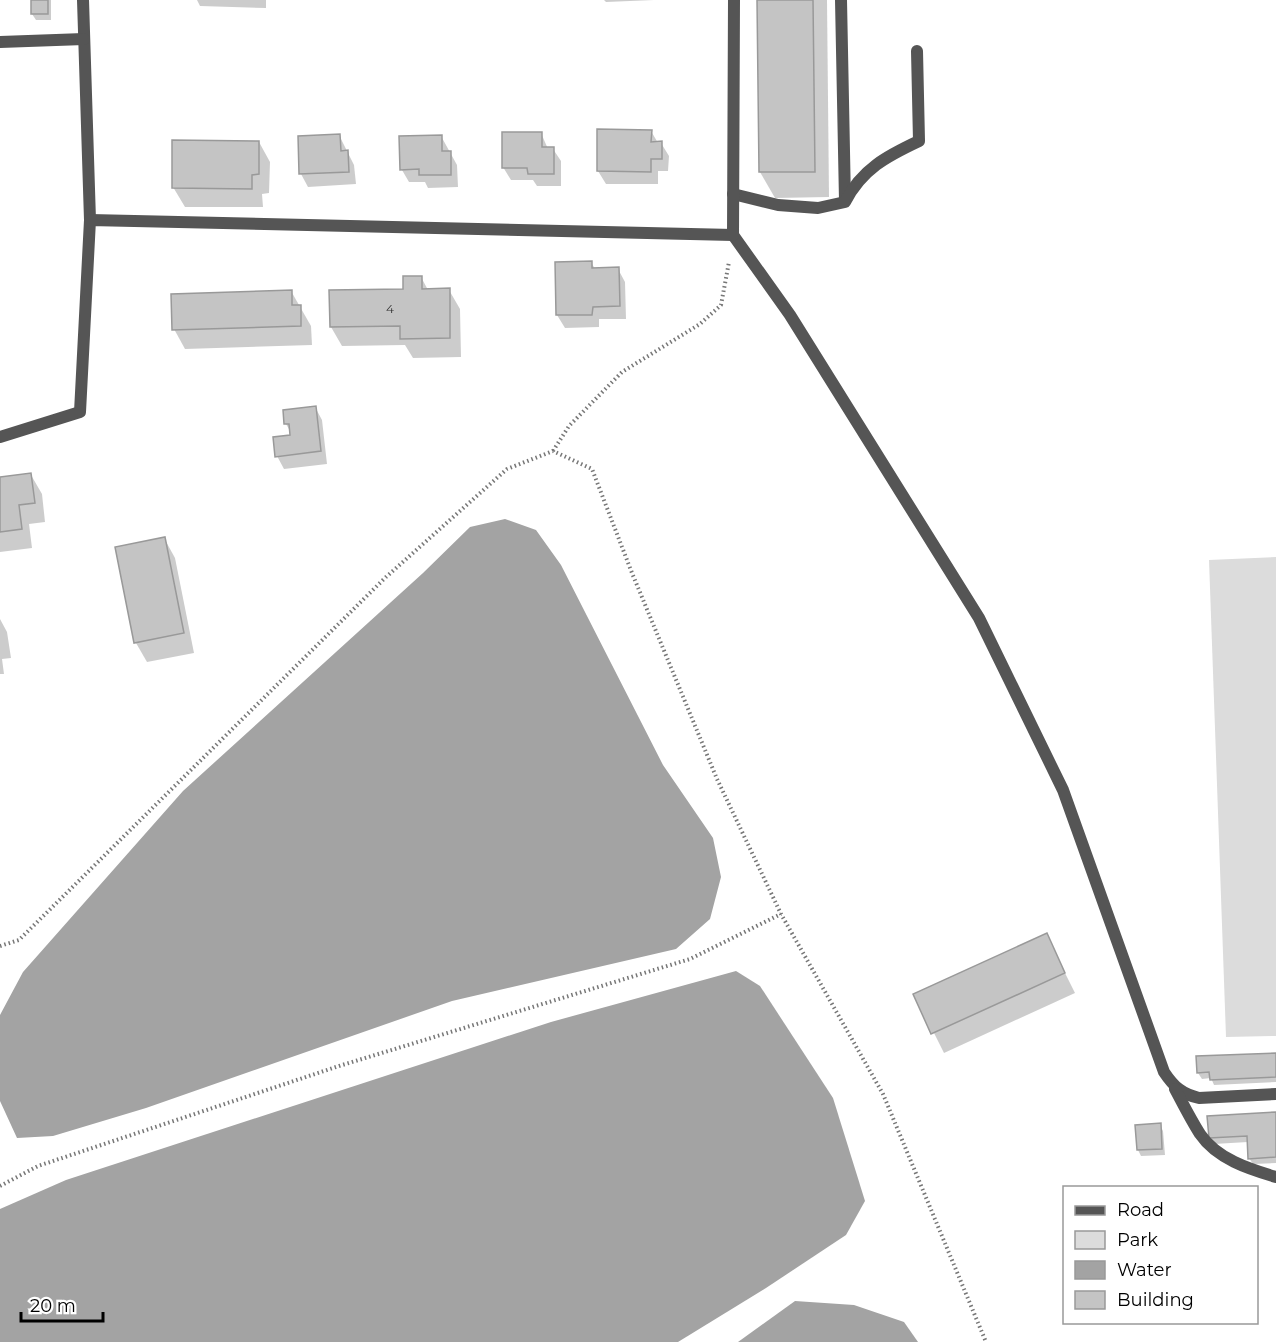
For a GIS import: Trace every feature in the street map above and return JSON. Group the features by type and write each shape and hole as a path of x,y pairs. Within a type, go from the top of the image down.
{"street":[{"path":"0,437 80,412 90,220 82,0"},
{"path":"735,0 734,235 790,315 979,618 1063,790 1164,1072 1201,1136 1221,1154 1246,1168 1276,1177"},
{"path":"841,0 845,202"},
{"path":"0,42 84,39"},
{"path":"733,194 778,205 818,208 845,202 855,183 863,176 889,155 919,141 917,51"},
{"path":"90,220 734,235"},
{"path":"1175,1088 1199,1098 1276,1094"}],"path":[{"path":"0,946 19,940 223,736 403,561 507,469 553,451 569,426 622,372 699,324 721,305 734,235"},
{"path":"553,451 592,469 717,779 781,914 883,1094 986,1342"},
{"path":"0,1185 38,1166 339,1066 690,959 781,914"}],"green space":[{"path":"1276,557 1276,1036 1226,1037 1209,560"}],"water":[{"path":"505,519 536,530 561,565 663,765 713,838 721,877 710,919 676,949 452,1001 146,1108 53,1136 17,1138 0,1101 0,1015 23,972 183,791 423,573 470,527"},
{"path":"736,971 760,986 833,1098 865,1201 846,1235 678,1342 0,1342 0,1209 66,1180 551,1022"},
{"path":"795,1301 854,1305 904,1322 918,1342 738,1342"}],"building":[{"path":"31,0 48,0 48,14 31,14"},
{"path":"757,0 813,0 815,172 759,172"},
{"path":"597,129 652,130 651,142 662,141 662,159 651,159 651,172 597,171"},
{"path":"502,132 542,132 542,147 554,147 554,174 528,174 527,168 502,168"},
{"path":"340,134 341,151 348,150 349,172 299,174 298,136"},
{"path":"442,135 442,151 451,151 451,175 419,175 419,169 400,170 399,136"},
{"path":"172,140 259,141 259,174 252,175 252,189 172,188"},
{"path":"592,261 592,268 619,267 620,306 593,307 592,315 556,315 555,262"},
{"path":"403,276 422,276 422,289 450,288 450,338 400,339 400,326 330,327 329,290 403,289"},
{"path":"292,290 292,305 301,305 301,326 172,330 171,294"},
{"path":"316,406 321,451 275,457 273,437 290,435 289,424 284,424 283,410"},
{"path":"31,473 35,503 19,505 22,529 0,532 0,477"},
{"path":"165,537 184,633 134,643 115,547"},
{"path":"1047,933 1065,973 931,1034 913,994"},
{"path":"1276,1053 1276,1077 1210,1080 1209,1072 1197,1073 1196,1056"},
{"path":"1276,1112 1276,1157 1248,1159 1247,1136 1209,1138 1207,1116"},
{"path":"1161,1123 1162,1149 1137,1150 1135,1125"}]}
